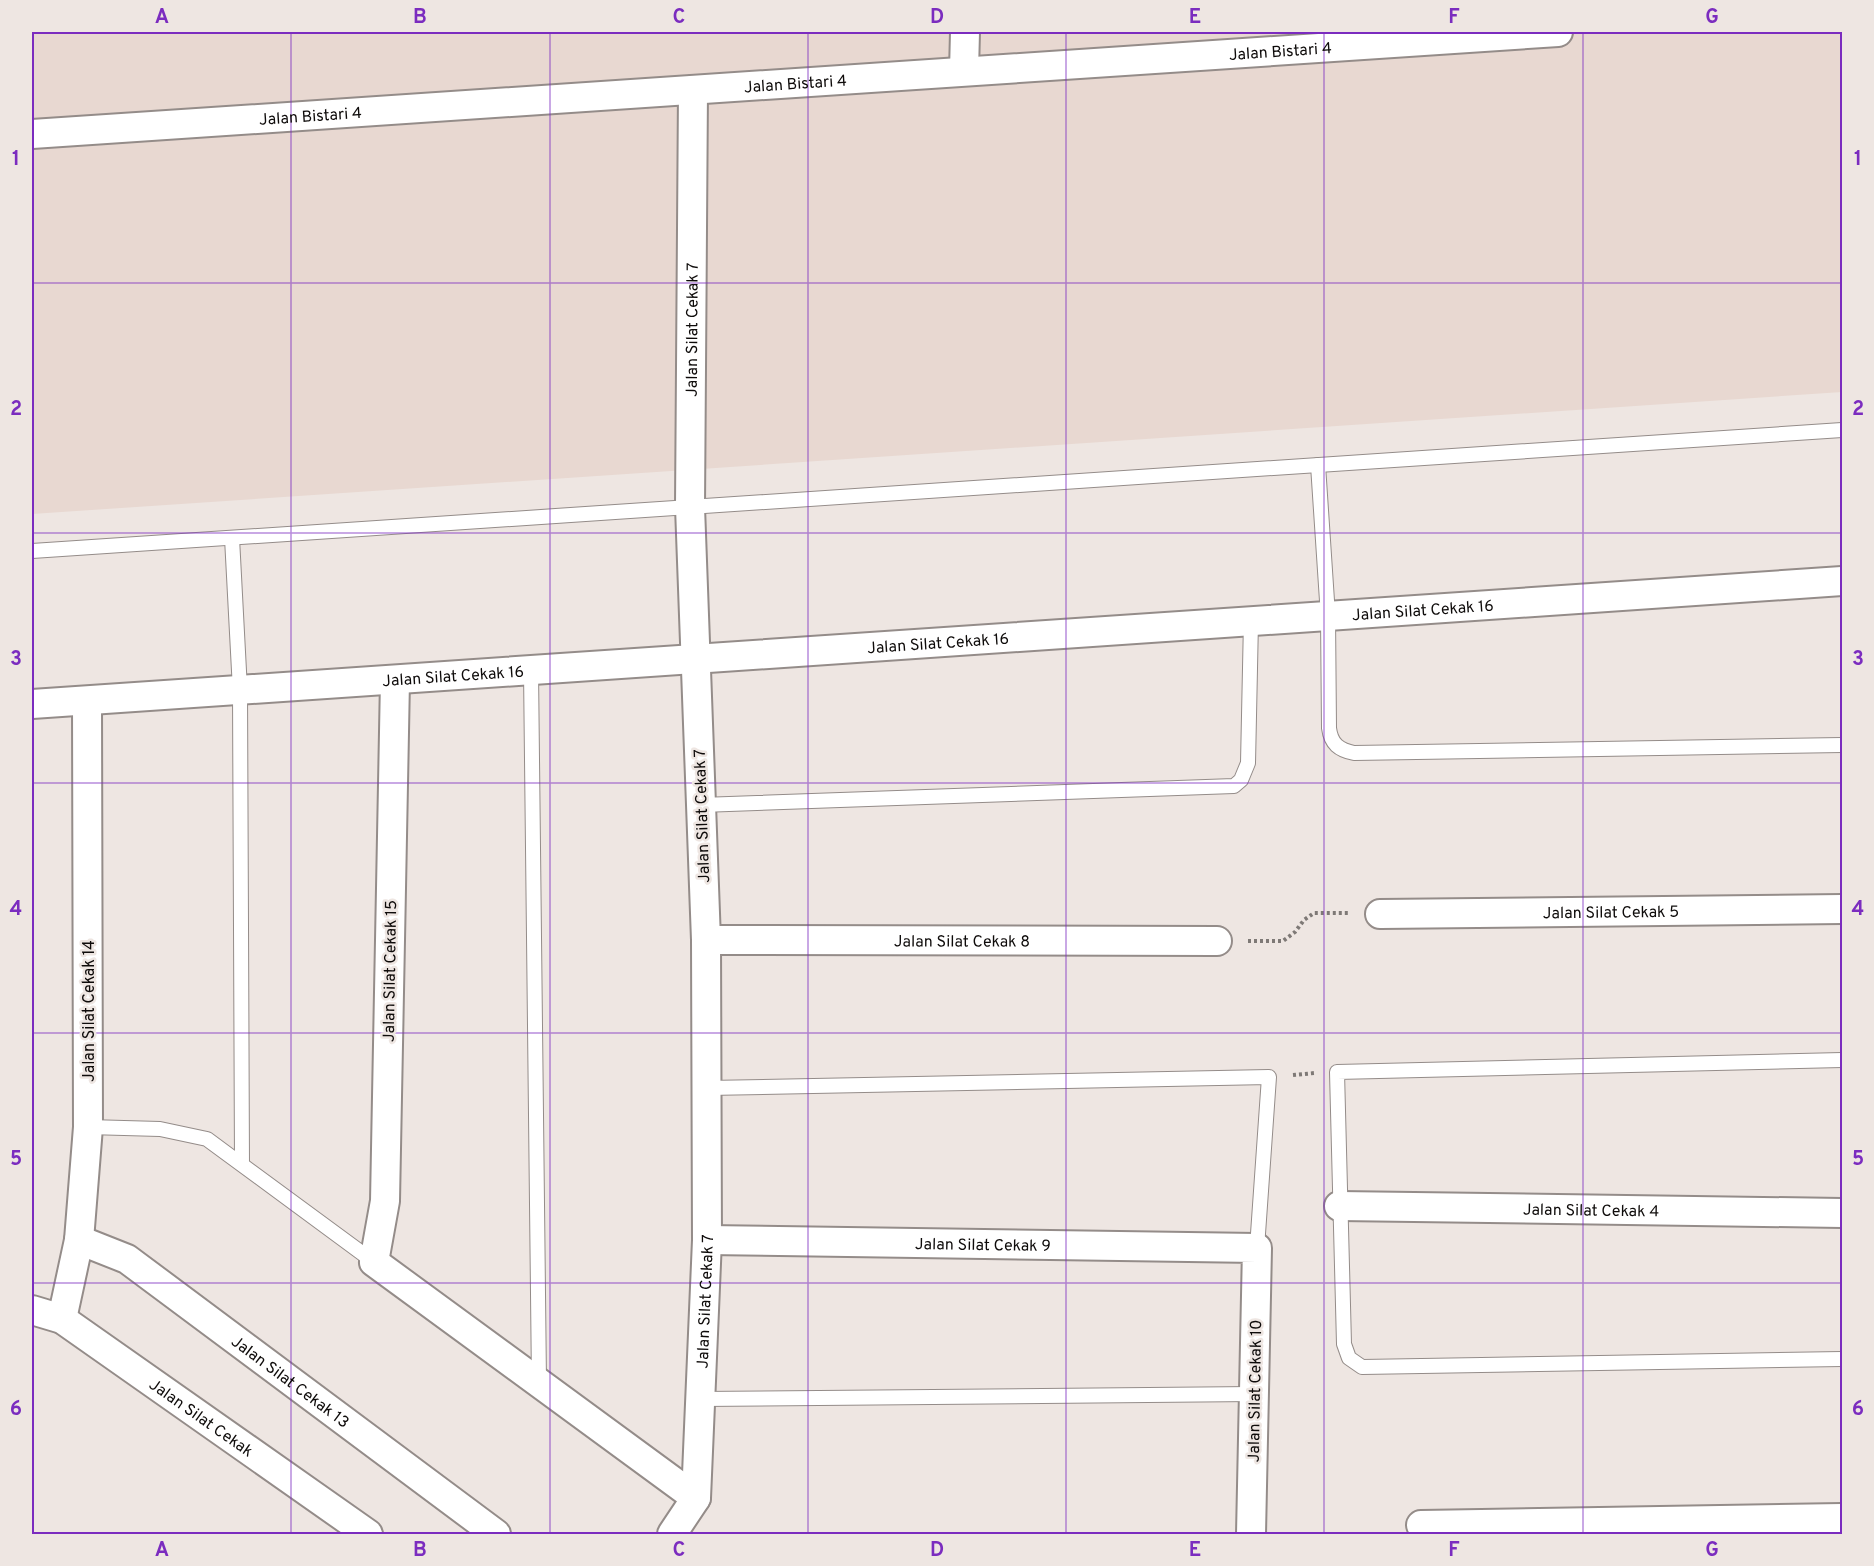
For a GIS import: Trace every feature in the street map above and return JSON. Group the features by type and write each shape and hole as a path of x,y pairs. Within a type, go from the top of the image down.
{"street":[{"path":"964,71 965,32"},
{"name":"Jalan Bistari 4","path":"32,134 1558,32"},
{"name":"Jalan Silat Cekak 7","path":"693,90 690,507 706,940 707,1088 707,1240 696,1498"},
{"name":"Jalan Silat Cekak 16","path":"32,704 1842,581"},
{"name":"Jalan Silat Cekak 15","path":"374,1262 385,1201 395,680"},
{"name":"Jalan Silat Cekak 14","path":"62,1320 79,1240 88,1127 87,700"},
{"name":"Jalan Silat Cekak 5","path":"1380,914 1842,909"},
{"name":"Jalan Silat Cekak 8","path":"706,940 1217,941"},
{"name":"Jalan Silat Cekak 4","path":"1340,1206 1842,1213"},
{"name":"Jalan Silat Cekak 13","path":"79,1240 127,1259 496,1534"},
{"name":"Jalan Silat Cekak 9","path":"707,1240 1257,1248"},
{"name":"Jalan Silat Cekak 10","path":"1251,1534 1257,1248"},
{"path":"374,1262 696,1498 672,1534"},
{"name":"Jalan Silat Cekak","path":"32,1310 62,1320 368,1534"},
{"path":"1421,1525 1842,1518"}],"lane":[{"path":"32,551 1842,430"},
{"path":"1318,465 1328,616 1329,728 1330,738 1344,751 1354,753 1842,746"},
{"path":"232,538 240,690 242,1164"},
{"path":"701,806 1234,786 1242,780 1248,763 1251,621"},
{"path":"531,670 538,1383"},
{"path":"1842,1060 1337,1072 1344,1344 1349,1358 1362,1366 1842,1359"},
{"path":"707,1088 1269,1077 1257,1248"},
{"path":"88,1127 160,1129 207,1139 374,1262"},
{"path":"700,1399 1254,1394"}],"path":[{"path":"1217,941 1283,941 1314,913 1380,914"},
{"path":"1269,1077 1337,1072"}],"shaded area":[{"path":"32,32 1842,32 1842,392 32,514"}]}
